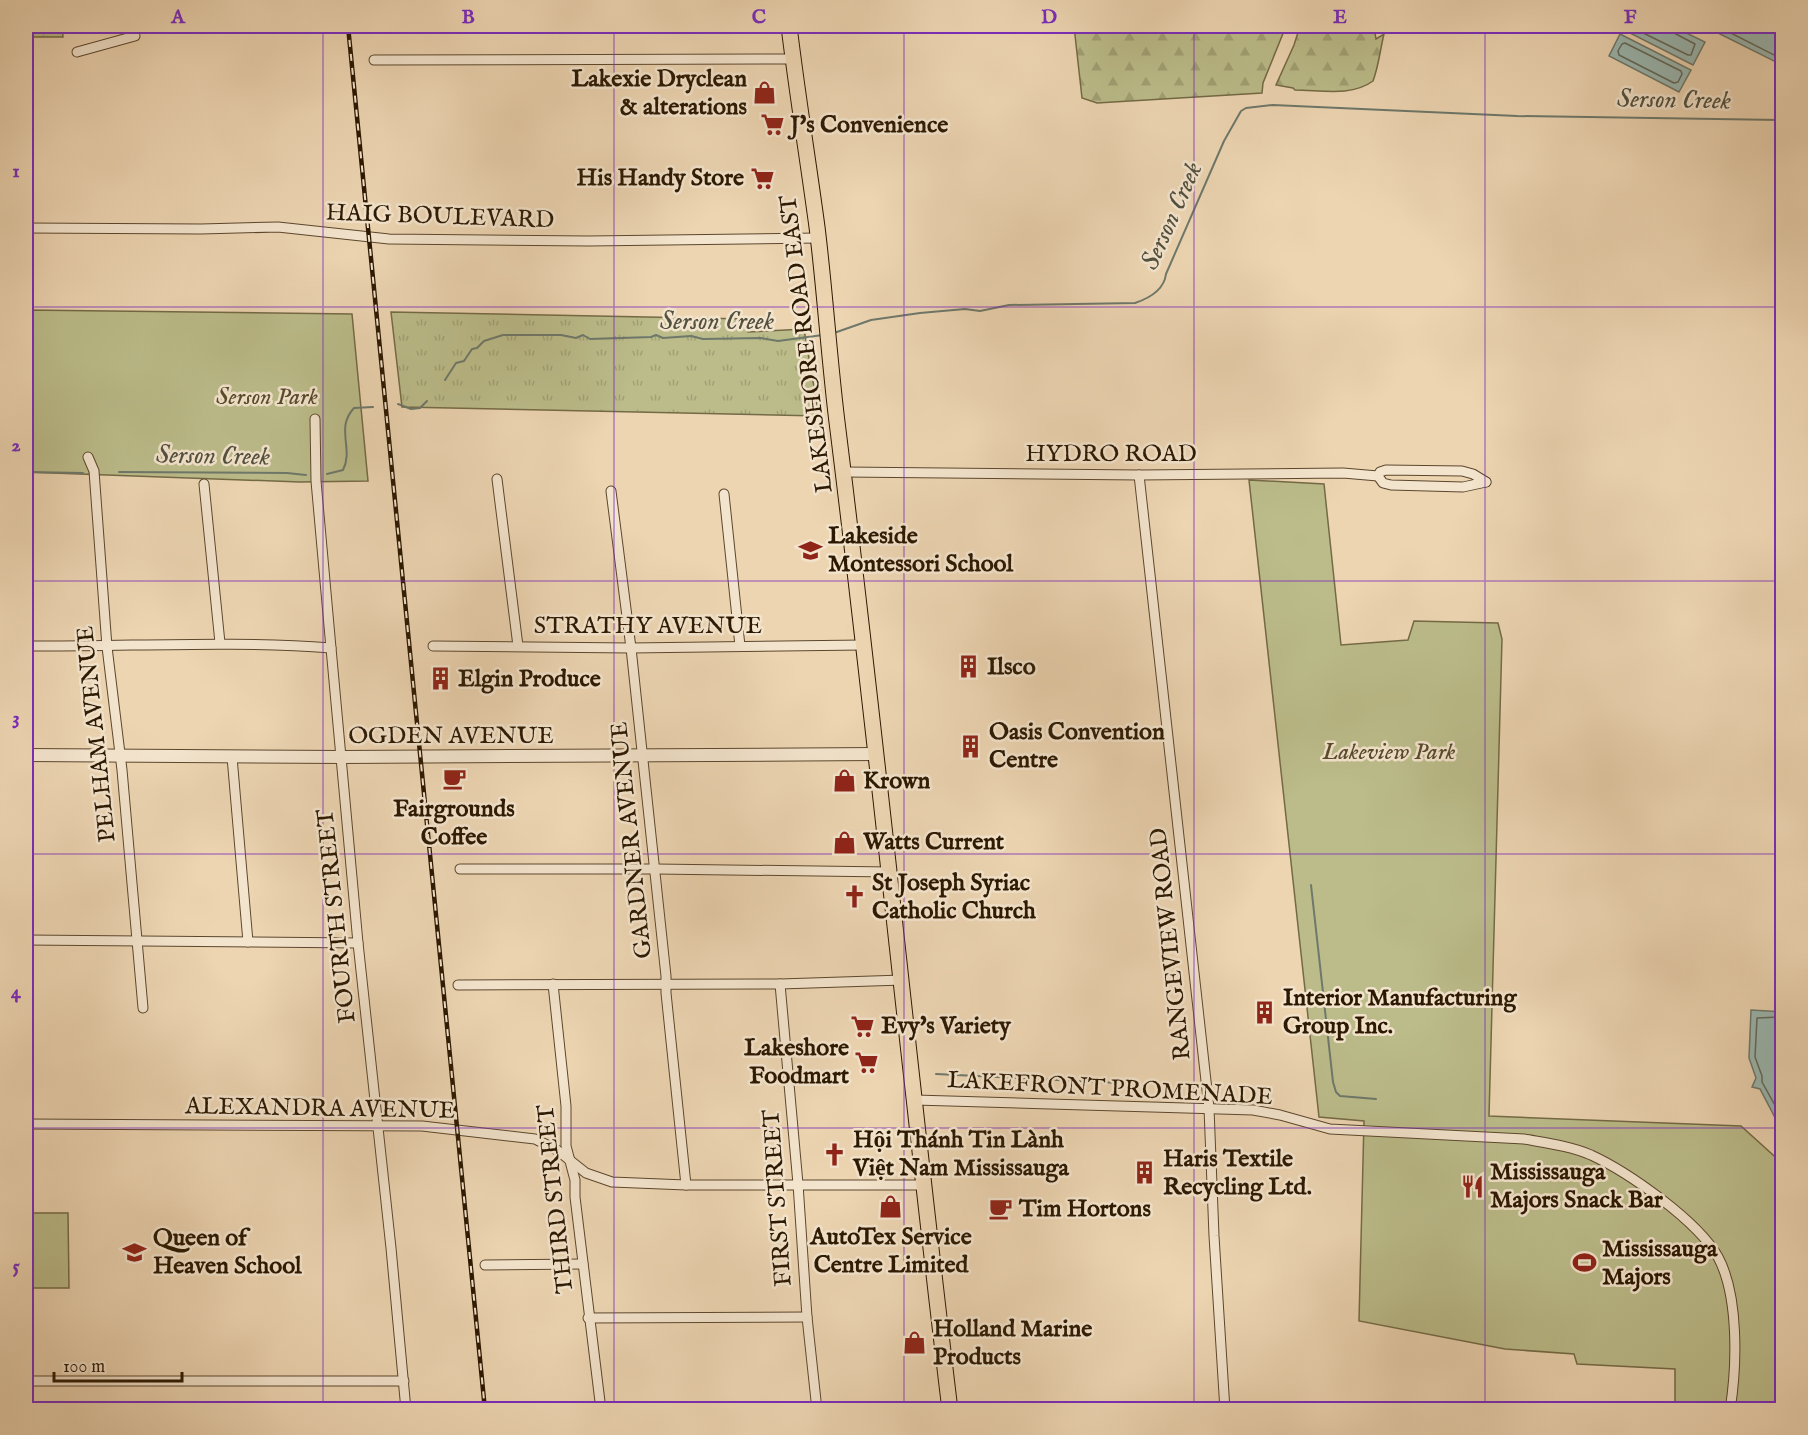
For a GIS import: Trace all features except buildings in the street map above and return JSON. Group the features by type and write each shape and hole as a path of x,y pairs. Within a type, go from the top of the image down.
{"main road":[{"name":"LAKESHORE ROAD EAST","path":"789,26 830,340 837,421 845,472 903,980 931,1259 950,1410"}],"street":[{"path":"76,52 135,36"},
{"path":"374,60 793,59"},
{"name":"HAIG BOULEVARD","path":"26,228 278,227 389,239 589,241 818,238"},
{"name":"FOURTH STREET","path":"315,419 316,481 358,943 406,1410"},
{"name":"PELHAM AVENUE","path":"88,457 94,471 107,646 120,756 143,1008"},
{"path":"1388,470 1462,471 1473,474 1486,482 1462,487 1391,485 1383,483 1378,476 1380,472 1388,470"},
{"name":"HYDRO ROAD","path":"845,472 1139,475 1321,473 1378,476"},
{"name":"RANGEVIEW ROAD","path":"1139,475 1209,1108 1225,1410"},
{"path":"497,479 518,646"},
{"path":"204,484 220,643"},
{"name":"GARDNER AVENUE","path":"610,491 631,648 656,869 686,1185"},
{"path":"724,494 740,646"},
{"path":"26,646 220,643 331,648"},
{"name":"STRATHY AVENUE","path":"433,646 631,648 863,645"},
{"name":"OGDEN AVENUE","path":"26,755 642,757 876,754"},
{"path":"232,757 248,942"},
{"path":"460,869 890,872"},
{"path":"26,940 358,943"},
{"path":"458,985 780,984 903,980"},
{"name":"THIRD STREET","path":"553,984 566,1106 566,1146 575,1180 588,1318 601,1410"},
{"name":"FIRST STREET","path":"780,984 807,1317 817,1410"},
{"name":"LAKEFRONT PROMENADE","path":"915,1100 1253,1110 1330,1129 1524,1139 1590,1155 1654,1194 1683,1217 1706,1239 1718,1257 1729,1290 1734,1328 1736,1356 1730,1410"},
{"name":"ALEXANDRA AVENUE","path":"26,1124 422,1126 521,1136 546,1143 586,1173 612,1182 686,1185 925,1185"},
{"path":"485,1265 583,1264"},
{"path":"588,1318 807,1317"},
{"path":"26,1380 404,1381"}],"green space":[{"path":"26,26 62,26 63,37 26,37"},
{"path":"1074,26 1286,26 1263,83 1262,93 1097,103 1082,98"},
{"path":"1300,26 1355,26 1360,31 1374,28 1376,39 1384,34 1373,81 1355,89 1336,92 1295,90 1276,85"},
{"name":"Serson Park","path":"26,310 352,314 368,481 300,482 26,472"},
{"path":"391,312 747,319 748,332 804,329 819,416 402,407"},
{"name":"Lakeview Park","path":"1249,480 1324,484 1341,645 1408,640 1414,621 1498,623 1502,639 1489,1116 1741,1126 1782,1163 1782,1185 1779,1187 1782,1192 1782,1409 1675,1409 1675,1369 1577,1364 1574,1354 1505,1349 1359,1321 1364,1121 1319,1117"},
{"path":"26,1213 68,1213 69,1288 26,1288"}],"water":[{"path":"1624,26 1672,26 1705,42 1693,65 1622,29"},
{"path":"1704,26 1782,26 1782,65"},
{"path":"1620,34 1691,70 1679,92 1609,56"},
{"path":"1751,1010 1782,1012 1782,1024 1775,1053 1782,1070 1782,1131 1760,1089 1752,1087 1756,1078 1749,1058"}],"waterway":[{"name":"Serson Creek","path":"834,333 871,320 920,313 965,309 980,311 1009,305 1135,303 1146,299 1155,293 1165,280 1224,141 1241,111 1246,108 1273,105 1517,116 1782,120"},
{"name":"Serson Creek","path":"445,380 456,363 464,361 472,349 477,348 484,341 503,335 561,335 576,338 583,335 590,339 656,335 663,338 691,336 703,339 761,338 778,341 823,335"},
{"name":"Serson Creek","path":"398,404 411,409 420,408 427,401"},
{"name":"Serson Creek","path":"327,474 343,470 347,454 346,423 354,408 373,407"},
{"name":"Serson Creek","path":"26,472 83,473"},
{"name":"Serson Creek","path":"119,472 306,475"},
{"path":"1311,885 1336,1092 1340,1096 1376,1099"},
{"path":"936,1074 1140,1084"}],"railway":[{"path":"348,26 485,1410"}],"place":[{"name":"Lakexie Dryclean & alterations","path":"765,93"},
{"name":"J's Convenience","path":"772,125"},
{"name":"His Handy Store","path":"762,178"},
{"name":"Lakeside Montessori School","path":"810,550"},
{"name":"Ilsco","path":"969,667"},
{"name":"Elgin Produce","path":"440,679"},
{"name":"Oasis Convention Centre","path":"971,746"},
{"name":"Fairgrounds Coffee","path":"454,779"},
{"name":"Krown","path":"845,781"},
{"name":"Watts Current","path":"845,842"},
{"name":"St Joseph Syriac Catholic Church","path":"854,897"},
{"name":"Interior Manufacturing Group Inc.","path":"1265,1012"},
{"name":"Evy's Variety","path":"863,1026"},
{"name":"Lakeshore Foodmart","path":"867,1062"},
{"name":"Hội Thánh Tin Lành Việt Nam Mississauga","path":"835,1154"},
{"name":"Haris Textile Recycling Ltd.","path":"1145,1173"},
{"name":"Mississauga Majors Snack Bar","path":"1472,1186"},
{"name":"AutoTex Service Centre Limited","path":"891,1207"},
{"name":"Tim Hortons","path":"1001,1209"},
{"name":"Queen of Heaven School","path":"135,1252"},
{"name":"Mississauga Majors","path":"1584,1263"},
{"name":"Holland Marine Products","path":"915,1343"}]}
